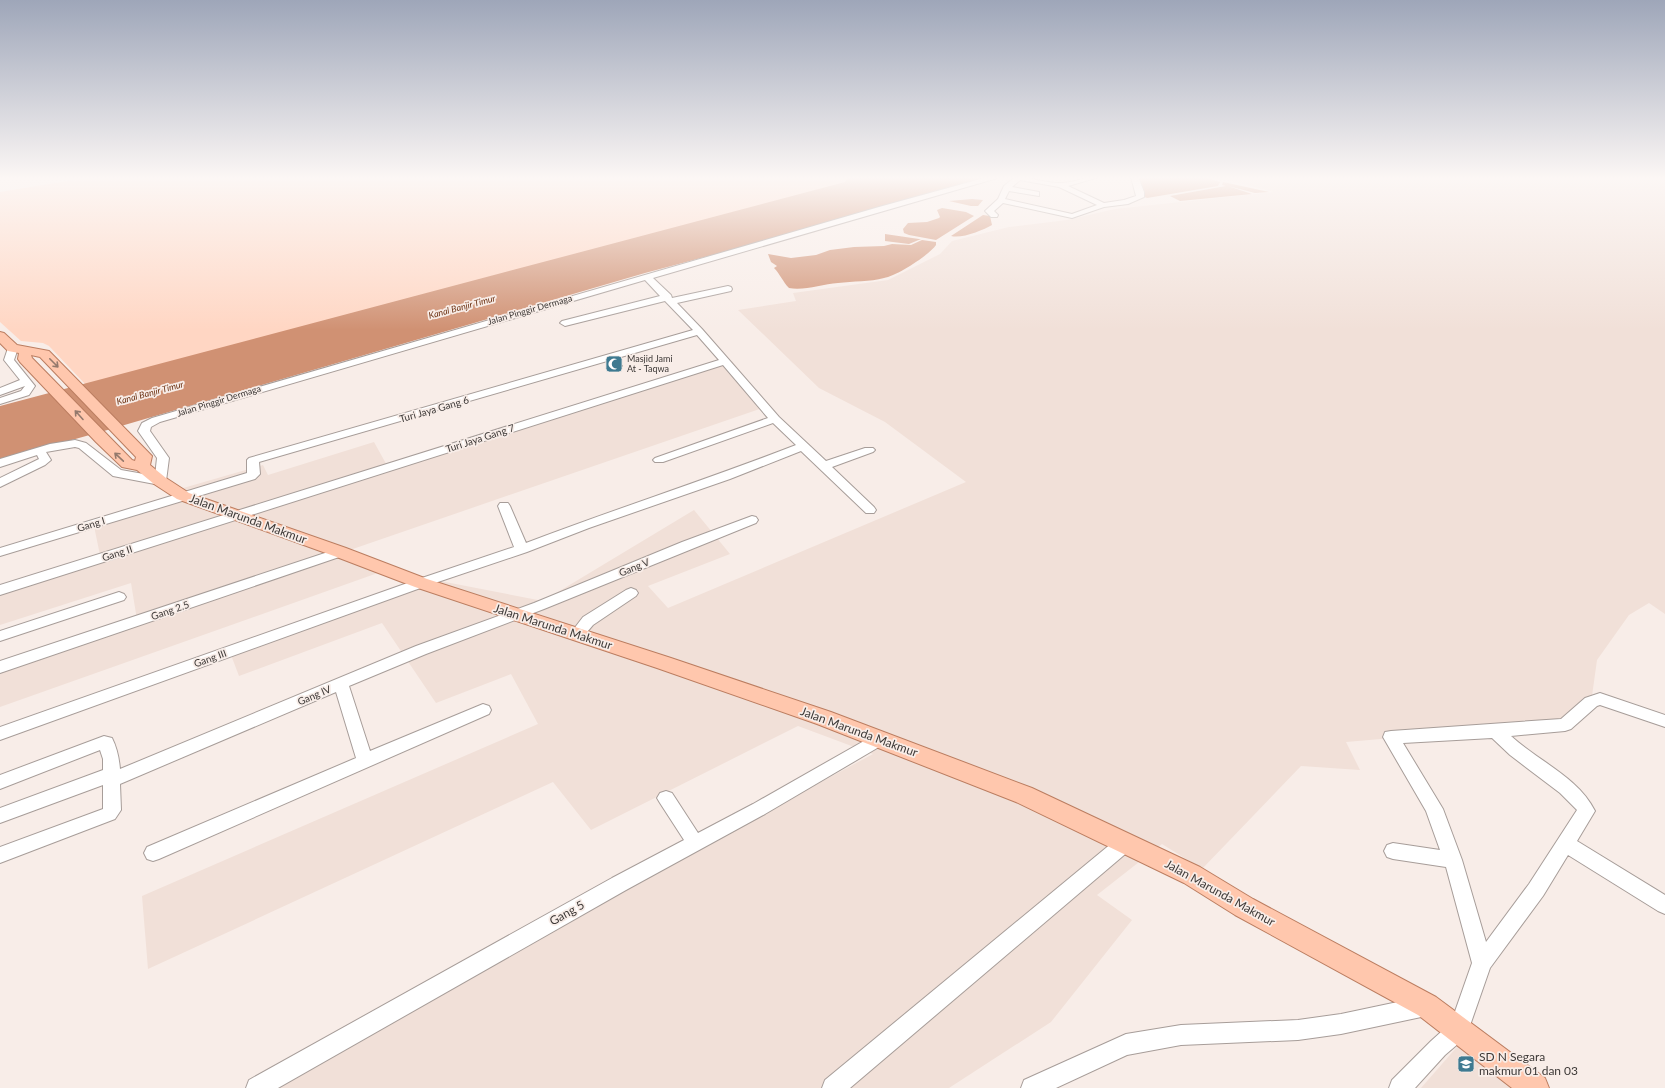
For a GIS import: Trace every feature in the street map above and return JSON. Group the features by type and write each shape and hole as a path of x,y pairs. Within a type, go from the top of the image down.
{"main road":[{"name":"Jalan Marunda Makmur","path":"0,336 19,349 25,359 101,439 127,464 142,466 160,481 183,496 235,516 516,615 664,663 824,718 1024,795 1124,844 1192,875 1244,907 1427,1006 1535,1088"},
{"path":"19,349 44,354 144,456 142,466"}],"street":[{"name":"Jalan Pinggir Dermaga","path":"160,481 163,458 144,431 146,425 152,422 356,360 819,228"},
{"path":"647,277 699,331 775,419 870,510"},
{"path":"565,323 669,299 728,289"},
{"name":"Turi Jaya Gang 6","path":"183,496 253,475 253,460 699,331"},
{"path":"0,402 25,393 30,386 9,360 19,349"},
{"name":"Turi Jaya Gang 7","path":"235,516 725,361"},
{"path":"0,392 27,381"},
{"path":"659,460 775,419"},
{"path":"0,463 40,451 72,443 78,443 117,473 160,481"},
{"name":"Gang III","path":"0,734 421,582 522,549 585,525 726,476 803,446"},
{"path":"824,466 869,450"},
{"path":"0,483 45,460 45,457 40,451"},
{"name":"Gang I","path":"0,552 183,496"},
{"path":"504,506 514,530 514,534 522,549"},
{"name":"Gang II","path":"0,590 235,516"},
{"name":"Gang V","path":"516,615 752,520"},
{"name":"Gang 2.5","path":"0,667 340,552"},
{"path":"577,634 588,621 631,593"},
{"path":"0,636 119,596"},
{"name":"Gang IV","path":"0,816 112,777 421,650 516,615"},
{"path":"341,684 365,760"},
{"path":"1482,963 1453,860 1434,808 1391,737 1496,731 1567,724 1591,702 1600,698 1665,721"},
{"path":"153,853 483,710"},
{"path":"1400,1088 1438,1048 1459,1030 1482,963 1536,890 1586,811 1586,809 1556,779 1516,749 1496,731"},
{"name":"Gang 5","path":"257,1088 612,888 766,805 878,739"},
{"path":"0,782 104,742 106,743 111,758 112,810 109,814 0,855"},
{"path":"666,798 695,843"},
{"path":"1565,843 1665,905"},
{"path":"834,1088 1124,844"},
{"path":"1393,851 1453,860"},
{"path":"1032,1088 1126,1045 1181,1035 1298,1030 1341,1024 1427,1006"}],"shaded area":[{"path":"0,228 682,228 87,386 49,346 43,343 21,341 0,322"},
{"path":"1006,228 1665,228 1665,614 1649,603 1629,615 1597,660 1592,696 1565,723 1346,742 1360,770 1301,766 1202,869 1162,844 1097,895 1132,920 1051,1022 949,1088 252,1088 873,754 798,726 591,830 553,782 148,969 142,896 538,724 511,674 436,703 382,623 239,676 231,655 435,580 543,601 694,510 730,554 648,586 668,608 966,482 885,422 819,388 738,310 796,301 793,293 888,280 940,254 952,241"},
{"path":"732,361 768,406 347,551 389,569 0,707 0,672 138,626 131,583 0,625 0,593 101,560 94,526 176,499 166,493 263,465 268,475 374,442 389,469"},
{"name":"SD N Segara makmur 01 dan 03","path":"1463,1040 1518,1088 1421,1088"}],"water":[{"name":"Kanal Banjir Timur","path":"672,228 809,228 645,273 0,460 0,406"},
{"path":"904,228 955,228 936,240 909,235 904,233"},
{"path":"964,228 986,228 966,235 956,237 951,236"},
{"path":"885,234 921,239 909,244 885,241"},
{"path":"922,240 936,242 936,245 927,254 890,276 873,280 801,289 789,288 774,268 777,266 771,262 768,254 791,258 816,255 830,250 854,247 884,246 892,244 911,245"}],"building":[{"name":"Masjid Jami At - Taqwa","path":"617,360 623,366 613,369 607,363"}],"place":[{"name":"Masjid Jami At - Taqwa","path":"614,364"},
{"name":"SD N Segara makmur 01 dan 03","path":"1466,1064"}]}
